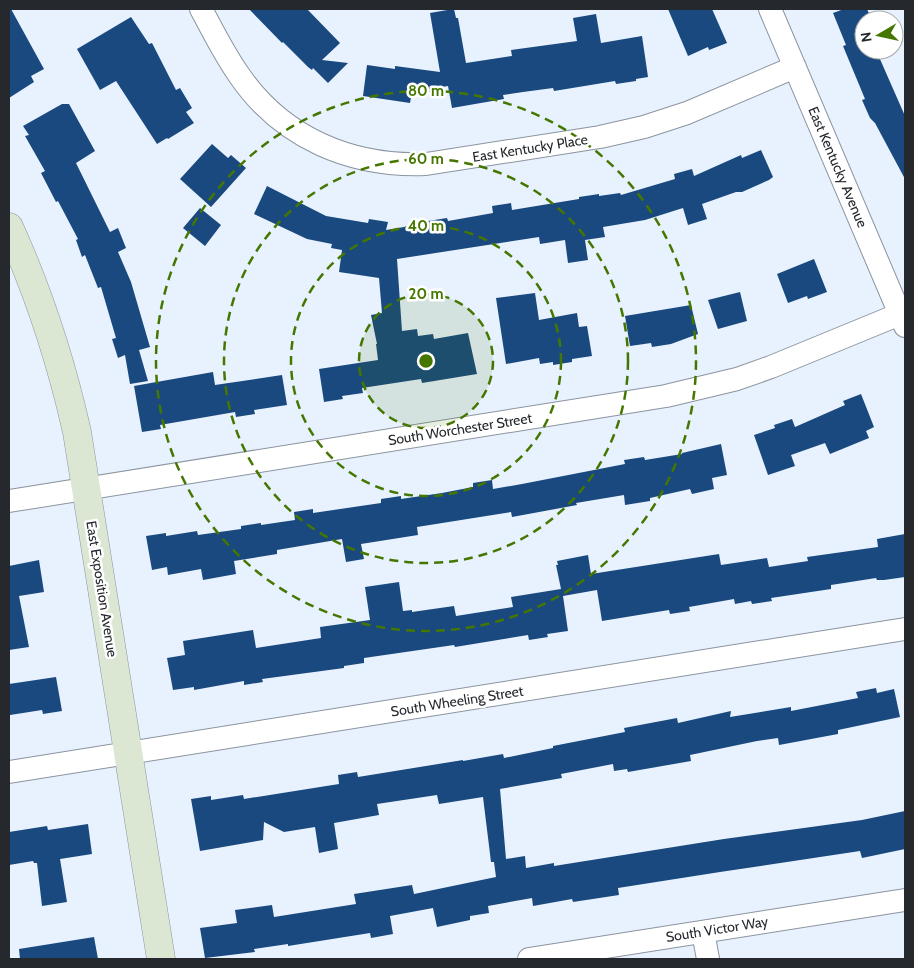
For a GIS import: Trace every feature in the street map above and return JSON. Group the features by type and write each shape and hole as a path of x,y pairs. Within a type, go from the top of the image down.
{"street":[{"name":"East Kentucky Place","path":"201,9 239,76 259,101 284,123 311,140 341,153 380,162 405,165 426,164 600,137 644,128 687,113 795,68"},
{"name":"East Kentucky Avenue","path":"770,9 903,320"},
{"name":"East Exposition Avenue","path":"9,227 43,307 56,348 77,432 161,959"},
{"name":"South Worchester Street","path":"9,501 666,396 737,379 903,320"},
{"name":"South Wheeling Street","path":"9,772 905,629"},
{"name":"South Victor Way","path":"529,959 905,900"},
{"path":"703,932 708,959"}],"building":[{"path":"9,9 11,9 44,69 31,76 34,82 9,98"},
{"path":"249,9 307,9 340,43 322,60 348,63 328,83 282,43"},
{"path":"454,9 456,18 458,18 466,63 512,56 511,50 577,41 573,18 596,14 601,43 642,36 648,77 616,84 615,81 554,91 553,88 503,95 504,99 452,108 448,86 412,92 410,103 363,96 367,65 395,69 395,66 440,72 430,13"},
{"path":"668,9 712,9 727,43 709,50 708,47 688,56"},
{"path":"844,9 867,10 854,10 854,60 880,60 905,116 905,179 875,123 870,118 862,100 865,99 843,46 846,45 833,13"},
{"path":"131,17 149,44 152,43 176,90 180,88 192,108 186,112 194,123 157,144 116,81 100,90 77,49"},
{"path":"62,104 69,104 95,151 76,163 110,232 118,228 126,248 118,252 131,282 150,347 139,350 148,381 130,384 125,355 118,358 112,339 116,338 101,287 98,288 85,255 82,257 76,240 78,239 41,173 45,171 25,136 29,135 23,126"},
{"path":"212,144 228,158 231,155 246,168 211,207 180,179"},
{"path":"761,150 773,177 769,180 742,192 736,192 702,204 707,219 688,225 683,208 645,220 603,227 605,237 585,240 588,260 568,263 565,240 540,244 539,237 397,259 402,331 417,329 418,336 433,334 434,339 468,333 477,374 422,383 421,379 362,388 363,393 342,396 343,399 324,402 319,369 378,360 371,315 382,313 379,278 339,272 342,250 331,248 332,244 307,239 254,214 267,186 326,216 368,223 369,219 388,222 386,230 428,223 428,221 447,218 448,221 493,213 492,206 511,203 512,210 599,194 599,196 620,193 621,195 675,179 674,174 692,169 694,176 741,155 742,158"},
{"path":"200,208 221,225 205,246 183,228"},
{"path":"814,259 827,292 808,299 807,296 788,303 777,274"},
{"path":"740,292 747,321 718,329 708,300"},
{"path":"535,293 539,320 577,313 579,327 587,326 592,356 572,359 572,362 553,365 553,362 540,364 539,358 506,364 496,298"},
{"path":"691,305 698,334 671,344 652,347 651,343 630,346 625,316"},
{"path":"213,372 215,385 282,375 287,405 254,410 255,414 236,417 235,412 160,425 161,429 142,432 134,386"},
{"path":"861,394 874,427 866,431 869,438 830,454 825,443 791,455 795,466 768,475 754,435 775,428 774,425 792,419 795,427 845,405 843,401"},
{"path":"721,444 727,475 712,478 714,489 692,494 690,489 650,498 650,501 625,505 624,495 512,517 511,512 417,527 418,535 361,544 364,559 346,562 342,539 277,550 277,554 234,561 236,574 203,580 201,569 168,575 167,567 152,570 146,536 166,533 166,536 197,531 198,535 241,529 241,526 295,520 294,512 313,509 313,513 381,503 381,499 401,496 401,499 442,493 473,487 473,483 492,480 493,489 625,464 624,460 644,457 645,460 682,454"},
{"path":"905,534 905,577 884,580 877,580 876,578 831,585 831,589 771,598 772,601 752,604 751,601 735,604 734,599 689,607 690,611 670,614 669,610 602,621 597,590 563,596 568,631 547,634 548,637 529,640 528,635 455,647 454,645 364,658 364,663 344,666 344,668 262,679 263,682 244,685 244,681 194,690 194,687 173,690 167,658 185,655 183,641 253,630 256,648 321,638 320,627 370,620 365,587 399,582 403,611 412,610 412,612 454,606 456,616 513,607 511,597 561,589 556,565 558,565 557,561 588,555 591,574 719,554 721,565 767,558 769,567 808,561 807,557 878,547 877,539"},
{"path":"39,560 44,592 19,596 29,647 9,650 9,566"},
{"path":"56,677 62,711 43,714 42,710 10,715 9,684"},
{"path":"876,688 877,693 894,689 900,717 838,730 838,734 779,745 778,738 690,755 691,761 628,772 627,769 614,771 613,764 561,774 562,778 500,789 506,859 525,856 526,868 554,863 554,866 724,839 862,820 905,811 905,849 862,858 860,851 618,888 619,895 573,902 572,899 533,906 532,898 488,906 489,913 470,916 470,920 437,927 433,908 390,916 393,934 371,938 370,933 288,946 288,944 254,949 255,952 205,958 200,928 237,923 235,910 272,905 274,917 356,904 354,894 412,885 414,894 496,877 494,862 491,862 483,797 439,804 437,795 377,804 379,815 334,823 338,849 319,853 315,827 284,832 264,822 263,840 200,851 191,799 211,796 211,800 243,795 244,799 339,784 338,775 357,772 358,777 503,754 504,758 625,732 624,728 677,718 678,723 731,711 730,717 791,707 791,711 858,698 856,692"},
{"path":"88,824 92,854 60,859 67,902 42,906 37,863 33,861 9,865 9,832 47,826 48,830"},
{"path":"94,937 98,959 20,959 19,949"}]}
